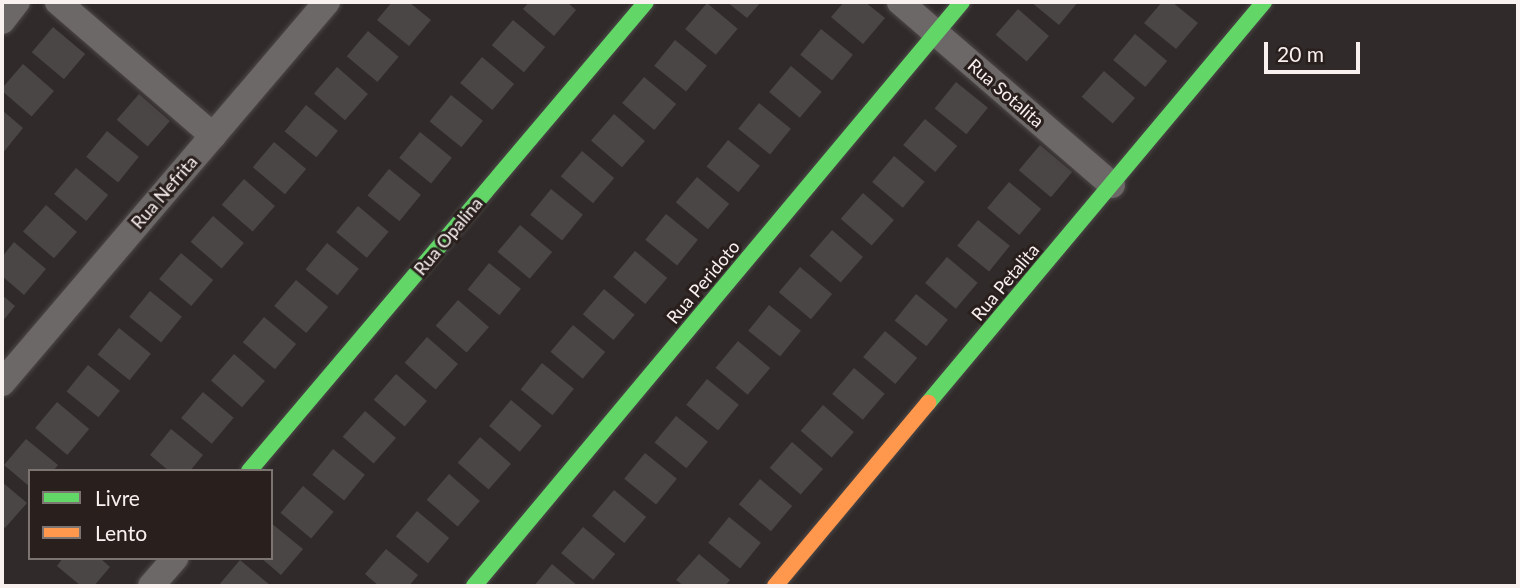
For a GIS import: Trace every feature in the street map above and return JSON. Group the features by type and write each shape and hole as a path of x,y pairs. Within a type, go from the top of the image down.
{"street":[{"path":"2,21 17,2"},
{"path":"58,2 213,136"},
{"name":"Rua Nefrita","path":"2,383 327,2"},
{"name":"Rua Opalina","path":"251,469 646,2"},
{"name":"Rua Sotalita","path":"900,2 1112,185"},
{"name":"Rua Peridoto","path":"474,586 962,2"},
{"name":"Rua Petalita","path":"775,586 1264,2"},
{"path":"151,586 173,560"}],"building":[{"path":"392,2 409,2 431,20 409,46 377,20"},
{"path":"529,2 567,2 576,10 554,36 523,9"},
{"path":"727,2 761,2 747,18"},
{"path":"844,2 865,2 885,18 863,44 831,17"},
{"path":"1031,2 1078,2 1059,25"},
{"path":"1162,2 1172,2 1198,23 1176,49 1144,23"},
{"path":"707,3 738,29 716,55 685,29"},
{"path":"1018,9 1049,36 1027,62 996,35"},
{"path":"513,20 545,47 524,72 492,45"},
{"path":"53,27 85,54 64,79 32,52"},
{"path":"821,29 853,55 832,80 800,55"},
{"path":"368,31 399,57 377,82 347,56"},
{"path":"1135,34 1167,61 1145,87 1113,60"},
{"path":"675,40 707,66 686,91 654,66"},
{"path":"482,57 514,84 492,110 460,83"},
{"path":"23,64 54,91 32,117 2,91"},
{"path":"791,66 822,92 800,118 769,92"},
{"path":"337,67 368,94 345,120 314,93"},
{"path":"1104,71 1135,98 1113,124 1082,97"},
{"path":"644,77 676,104 654,130 622,103"},
{"path":"956,82 988,108 966,134 935,108"},
{"path":"139,94 170,121 148,147 117,120"},
{"path":"451,95 483,121 461,147 430,121"},
{"path":"759,103 791,129 770,154 738,129"},
{"path":"306,105 338,131 316,157 285,131"},
{"path":"2,110 23,128 2,154"},
{"path":"614,114 645,141 622,167 591,140"},
{"path":"925,119 957,146 935,172 903,145"},
{"path":"107,131 139,157 118,182 86,157"},
{"path":"420,132 452,158 431,183 399,158"},
{"path":"728,140 760,166 738,192 707,166"},
{"path":"274,142 306,169 285,194 253,167"},
{"path":"1040,145 1072,172 1051,197 1019,170"},
{"path":"582,151 614,178 593,203 561,176"},
{"path":"894,156 925,182 903,208 872,182"},
{"path":"76,168 108,195 86,221 54,194"},
{"path":"389,169 421,195 399,221 368,195"},
{"path":"697,177 729,204 708,229 676,202"},
{"path":"244,179 275,206 253,232 222,205"},
{"path":"1009,182 1041,209 1019,235 987,208"},
{"path":"551,189 583,215 562,240 530,215"},
{"path":"863,193 894,220 872,246 841,219"},
{"path":"46,205 77,232 54,258 23,231"},
{"path":"358,206 389,232 367,258 336,232"},
{"path":"666,214 698,240 677,265 645,240"},
{"path":"213,216 244,243 222,269 191,242"},
{"path":"978,220 1010,246 989,271 957,246"},
{"path":"520,225 552,252 530,279 498,252"},
{"path":"832,230 863,257 841,283 810,256"},
{"path":"14,242 46,269 24,295 2,276 2,257"},
{"path":"327,243 359,269 337,295 306,269"},
{"path":"635,251 667,278 645,304 613,277"},
{"path":"181,253 213,280 191,306 159,279"},
{"path":"947,257 978,283 956,309 925,283"},
{"path":"489,263 521,289 499,315 468,289"},
{"path":"800,267 832,294 811,319 779,292"},
{"path":"296,280 328,307 306,333 274,306"},
{"path":"604,289 635,315 613,340 583,314"},
{"path":"150,291 182,317 161,342 129,317"},
{"path":"916,294 948,320 926,346 895,320"},
{"path":"2,295 15,306 2,322"},
{"path":"458,300 489,327 467,353 436,326"},
{"path":"769,305 801,331 780,356 748,331"},
{"path":"264,317 296,344 275,369 243,342"},
{"path":"573,325 605,352 583,379 551,352"},
{"path":"119,328 151,354 129,380 98,354"},
{"path":"885,331 917,358 895,384 863,357"},
{"path":"427,337 458,364 436,390 405,363"},
{"path":"738,341 770,368 748,395 716,368"},
{"path":"234,354 265,381 242,407 211,380"},
{"path":"542,363 574,389 552,415 521,389"},
{"path":"88,365 120,391 98,417 67,391"},
{"path":"854,368 885,394 863,420 832,394"},
{"path":"396,374 427,401 405,427 374,400"},
{"path":"707,379 739,405 718,430 686,405"},
{"path":"203,392 234,418 212,444 181,418"},
{"path":"511,400 542,426 520,452 489,426"},
{"path":"57,402 89,429 67,455 35,428"},
{"path":"823,405 854,432 832,458 801,431"},
{"path":"365,411 396,438 374,464 343,437"},
{"path":"676,416 708,442 686,468 655,442"},
{"path":"171,429 203,455 192,469 167,469 150,455"},
{"path":"480,437 511,464 489,490 458,463"},
{"path":"26,439 58,465 55,469 28,469 28,485 4,465"},
{"path":"792,442 823,469 801,495 770,468"},
{"path":"333,449 365,475 344,500 312,475"},
{"path":"645,453 677,479 656,504 624,479"},
{"path":"449,474 480,501 458,527 427,500"},
{"path":"760,479 792,506 771,531 739,504"},
{"path":"2,482 27,503 5,528 2,526"},
{"path":"303,486 334,512 311,539 281,513"},
{"path":"614,490 646,517 624,543 592,516"},
{"path":"417,511 449,538 428,563 396,536"},
{"path":"729,517 761,543 740,568 708,543"},
{"path":"273,525 303,549 281,575 263,560 273,560"},
{"path":"583,527 615,554 593,580 561,553"},
{"path":"386,549 418,575 409,586 379,586 365,574"},
{"path":"699,554 730,580 725,586 684,586 676,580"},
{"path":"62,560 102,560 110,567 94,586 81,586 57,566"},
{"path":"240,560 271,586 218,586"},
{"path":"552,564 578,586 534,586"}],"traffic: fast":[{"path":"251,469 646,2"},
{"path":"474,586 962,2"},
{"path":"928,403 1264,2"}],"traffic: slow":[{"path":"775,586 928,403"}]}
